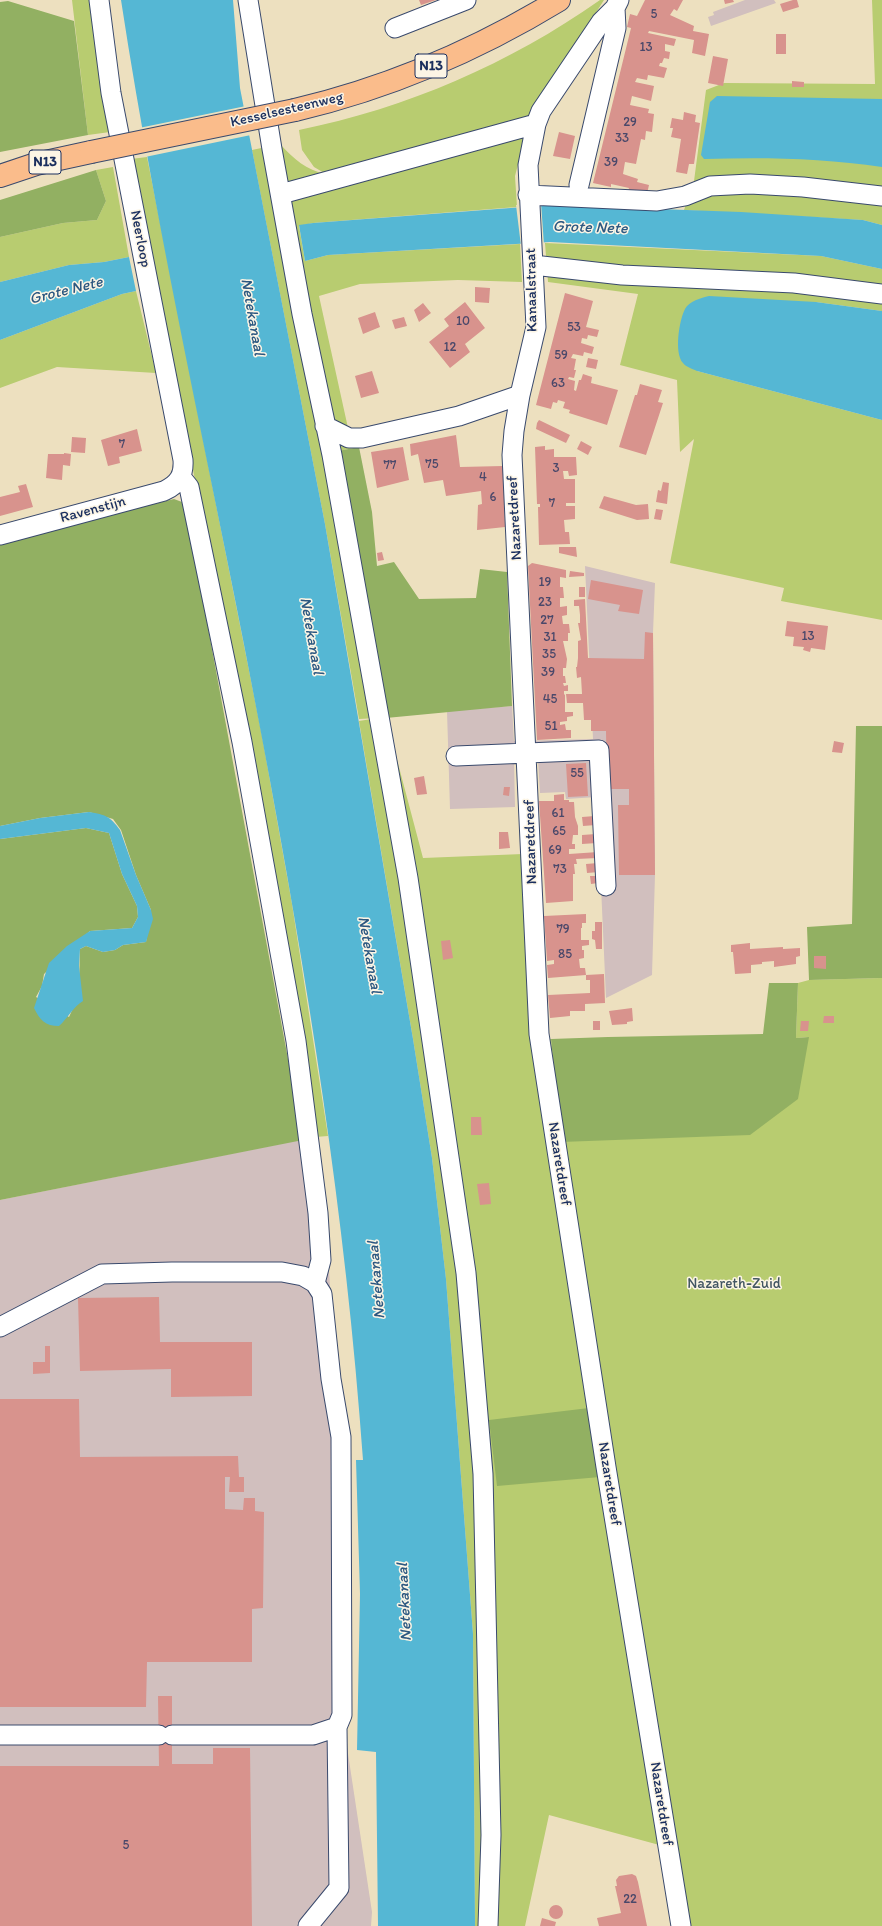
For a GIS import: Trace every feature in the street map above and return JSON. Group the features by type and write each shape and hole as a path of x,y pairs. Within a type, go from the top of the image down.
{"main road":[{"name":"Kesselsesteenweg","path":"0,176 36,164 295,110 330,101 425,68 509,29 559,0"}],"street":[{"name":"Neerloop","path":"99,0 111,93 183,460 181,478"},
{"path":"248,0 259,75 302,314 332,455 408,878 466,1273 483,1474 491,1835 488,1926"},
{"path":"395,28 466,0"},
{"name":"Kanaalstraat","path":"520,395 536,327 533,257 528,198 528,165 536,124 541,111 601,22 617,4"},
{"name":"Kanaalstraat","path":"579,184 616,28 617,4"},
{"path":"580,54 589,53 608,61"},
{"path":"281,194 536,124"},
{"path":"528,198 657,201 685,196 710,186 750,184 803,187 882,196"},
{"path":"533,257 622,275 794,283 882,294"},
{"path":"325,426 349,438 362,438 459,416 520,395"},
{"name":"Nazaretdreef","path":"520,395 512,455 539,1034 605,1460 681,1926"},
{"name":"Ravenstijn","path":"0,535 164,491 171,488 181,478"},
{"path":"181,478 189,487 193,504 242,742 296,1041 318,1213 321,1260 316,1283"},
{"path":"456,756 599,750 606,886"},
{"path":"0,1327 102,1274 172,1272 282,1272 303,1276 316,1283 322,1294 331,1379 341,1437 342,1715 337,1727 339,1888 308,1926"},
{"path":"0,1735 313,1735 337,1727"}],"shaded area":[{"path":"745,0 774,0 776,3 711,26 708,17 714,15 713,12"},
{"path":"585,566 655,583 653,633 655,875 652,975 606,998 597,797 566,799 565,792 540,793 538,759 514,761 515,807 450,809 447,711 512,706 514,741 593,739"},
{"path":"315,1137 327,1242 345,1504 347,1747 372,1912 371,1926 0,1926 0,1200"}],"green space":[{"path":"72,0 93,0 110,132 88,135"},
{"name":"Nazareth-Zuid","path":"600,0 604,0 531,114 515,176 517,207 313,223 299,226 305,261 328,255 520,244 522,282 458,280 360,284 319,296 348,428 359,447 338,451 386,718 423,858 523,854 532,1039 551,1039 561,1142 809,1037 796,1038 798,983 809,980 882,978 882,1926 687,1926 674,1849 549,1815 525,1926 475,1926 473,1634 446,1279 432,1158 359,721 378,718 359,719 325,524 252,150 280,144 306,167 326,174 314,167 302,150 299,130 339,121 379,109 456,81 530,44"},
{"path":"872,0 882,0 882,225 863,220 684,210 694,181 706,90 724,83 875,84"},
{"path":"8,1 74,21 88,135 0,152 0,2"},
{"path":"147,157 262,736 292,904 328,1136 315,1137 199,500 131,159"},
{"path":"113,167 129,257 104,262 69,265 0,282 0,237 63,223 97,220 106,201 96,170"},
{"path":"96,170 106,201 97,220 63,223 0,237 0,200"},
{"path":"545,243 821,256 882,269 882,311 816,302 697,371 882,420 882,620 781,601 784,588 670,563 694,439 680,452 677,380 620,365 638,294 548,282"},
{"path":"136,291 156,373 57,367 0,388 0,340 122,294"},
{"path":"359,447 372,512 377,566 394,562 419,599 476,598 480,569 507,572 512,706 386,718 338,451"},
{"path":"174,499 182,502 186,509 303,1140 0,1200 0,839 86,828 109,833 122,874 137,906 138,917 132,928 90,931 44,974 42,986 36,997 69,1017 76,1000 80,949 86,946 103,952 115,950 123,945 146,942 151,910 136,875 121,830 113,819 89,812 40,818 0,826 0,543"},
{"path":"856,726 882,726 882,978 809,980 807,927 852,924"},
{"path":"769,983 798,983 796,1038 809,1037 798,1099 750,1135 561,1142 551,1039 763,1034"},
{"path":"589,1408 600,1477 497,1486 489,1420"}],"water":[{"name":"Netekanaal","path":"121,0 233,0 240,88 325,524 432,1158 446,1279 473,1634 475,1926 378,1926 376,1752 357,1750 360,1594 356,1460 363,1460 356,1369 346,1278 323,1098 279,828 170,278 136,93"},
{"path":"717,96 882,99 882,167 793,159 704,159 701,155 710,102"},
{"path":"550,205 741,212 863,220 882,225 882,269 821,256 550,242 328,255 305,261 299,225"},
{"name":"Grote Nete","path":"129,257 136,291 122,294 0,340 0,282 69,265 104,262"},
{"path":"709,296 816,302 882,311 882,420 697,371 686,366 680,358 678,345 679,329 683,314 689,304"},
{"path":"89,812 107,817 120,830 136,875 151,910 153,919 146,942 123,945 115,950 103,952 86,946 80,949 79,966 83,1001 76,1006 59,1026 54,1026 44,1022 38,1016 34,1008 49,963 67,946 90,931 132,928 138,917 137,906 122,874 109,833 86,828 0,839 0,826 40,818"}],"pier":[{"path":"246,106 251,135 145,157 139,128"},
{"path":"541,203 544,245 521,246 516,205"}],"building":[{"path":"419,0 436,0 421,5"},
{"path":"645,0 683,0 677,11 674,9 670,15 694,26 693,31 709,34 705,56 692,53 694,40 649,31 648,33 676,39 674,46 665,44 665,51 670,52 669,59 664,58 659,66 667,68 664,78 648,75 647,80 637,78 635,82 654,86 651,101 632,96 630,105 649,109 648,113 654,114 652,132 646,131 645,140 641,139 636,164 625,162 623,174 638,179 637,182 649,185 647,194 628,191 629,188 611,184 611,187 593,183 631,28 627,27 630,14 637,16"},
{"path":"724,0 733,0 734,2 725,4"},
{"path":"797,0 799,7 783,12 780,4"},
{"path":"776,34 786,34 786,54 776,54"},
{"path":"713,56 728,59 723,86 708,83"},
{"path":"792,81 804,82 804,87 792,87"},
{"path":"684,112 696,115 695,122 700,123 694,164 689,164 687,174 676,172 681,139 671,137 673,128 670,128 672,118 683,120"},
{"path":"559,132 575,136 570,159 553,156"},
{"path":"475,287 490,288 489,303 475,302"},
{"path":"565,293 593,301 586,327 599,330 597,337 588,335 587,339 582,338 581,343 594,347 592,354 584,352 583,356 573,354 571,358 576,359 574,370 576,370 574,378 569,377 568,379 575,381 574,390 576,391 579,380 581,380 583,374 592,377 591,383 618,390 607,425 569,413 570,410 563,408 565,402 558,400 557,403 553,402 551,409 536,405"},
{"path":"465,302 485,328 465,344 470,352 450,368 429,342 449,326 444,319"},
{"path":"423,303 431,313 419,322 414,310"},
{"path":"375,312 380,327 363,334 358,318"},
{"path":"404,317 407,326 395,329 392,320"},
{"path":"588,358 598,360 596,369 586,367"},
{"path":"372,371 379,393 361,398 355,376"},
{"path":"640,384 662,390 658,402 663,403 646,455 619,447 635,395 637,395"},
{"path":"539,420 570,435 566,443 536,429"},
{"path":"137,429 142,451 119,457 120,463 108,466 101,440"},
{"path":"456,435 460,467 503,466 505,527 477,530 478,505 482,504 481,491 446,496 443,480 424,483 418,454 411,456 410,444"},
{"path":"72,437 86,438 85,453 71,452"},
{"path":"581,441 592,447 588,455 577,449"},
{"path":"545,446 545,450 554,449 554,457 576,457 577,475 569,476 568,471 563,471 564,479 575,479 575,503 566,503 566,506 575,506 575,519 564,520 565,532 569,532 570,544 539,545 538,507 540,507 540,504 537,504 535,447"},
{"path":"403,447 409,480 377,488 371,452"},
{"path":"48,454 71,454 70,466 63,465 62,480 46,478"},
{"path":"663,482 669,483 667,504 656,502 658,490 661,491"},
{"path":"26,484 33,507 0,516 0,497 20,492 18,486"},
{"path":"604,496 636,505 648,504 649,519 637,520 599,508"},
{"path":"656,509 663,510 661,520 654,519"},
{"path":"559,547 576,547 577,557 559,553"},
{"path":"382,552 384,560 378,561 377,553"},
{"path":"532,563 566,570 566,578 560,577 560,587 563,587 564,598 560,598 560,607 567,606 567,615 562,616 563,624 569,624 570,633 568,633 568,641 563,641 567,659 566,668 563,668 563,676 565,676 566,683 563,683 564,686 568,685 568,691 564,691 565,712 573,712 573,716 567,717 567,721 560,722 560,725 565,724 566,730 571,730 571,738 537,740 528,566"},
{"path":"570,571 584,573 584,576 569,577"},
{"path":"591,580 643,590 639,614 618,611 620,605 588,599"},
{"path":"579,587 585,587 585,597 579,597"},
{"path":"585,599 588,658 644,659 645,632 653,633 655,875 619,875 618,805 629,805 629,789 607,789 606,731 591,731 591,720 584,720 583,703 567,703 566,694 582,694 581,677 577,678 576,667 578,658 578,641 581,640 578,623 580,623 580,615 579,606 574,606 574,600"},
{"path":"787,621 828,626 825,650 811,648 810,652 803,650 804,647 793,646 794,637 785,636"},
{"path":"834,741 844,743 842,753 832,752"},
{"path":"586,763 588,796 568,797 566,764"},
{"path":"424,776 427,794 417,795 414,778"},
{"path":"504,787 510,787 509,796 503,795"},
{"path":"564,794 564,800 574,802 575,817 578,826 578,835 573,835 572,844 575,844 575,849 569,849 569,854 598,852 598,858 576,859 577,864 574,864 575,874 573,874 573,901 546,903 539,801 554,801 554,795"},
{"path":"595,816 596,825 583,826 582,817"},
{"path":"499,832 508,832 510,848 499,849"},
{"path":"596,834 597,843 582,844 582,835"},
{"path":"598,863 599,872 587,873 586,864"},
{"path":"590,876 598,876 598,883 591,884"},
{"path":"586,914 586,923 582,923 581,928 581,940 589,940 589,945 582,946 582,950 584,950 584,958 579,959 580,968 585,968 586,975 548,978 547,965 554,964 554,960 547,961 544,916"},
{"path":"595,922 602,922 602,949 596,949 595,940 592,939 592,931 595,931"},
{"path":"450,940 453,958 443,960 441,941"},
{"path":"750,943 750,949 783,947 783,949 800,948 800,956 796,957 796,964 774,967 774,961 762,962 762,964 751,965 751,973 735,974 731,945"},
{"path":"814,956 826,956 826,969 814,968"},
{"path":"604,974 605,1003 585,1004 585,1011 570,1011 570,1016 550,1018 548,995 590,993 590,980 586,980 586,975"},
{"path":"632,1008 633,1021 627,1022 627,1024 612,1025 609,1011"},
{"path":"824,1016 834,1016 834,1023 823,1023"},
{"path":"593,1021 600,1021 600,1030 593,1030"},
{"path":"801,1021 809,1021 808,1031 800,1031"},
{"path":"471,1117 481,1117 482,1135 471,1135"},
{"path":"489,1183 491,1204 480,1205 477,1184"},
{"path":"159,1297 160,1342 252,1342 252,1396 171,1397 171,1369 80,1371 78,1298"},
{"path":"45,1346 50,1346 50,1373 33,1374 33,1362 45,1362"},
{"path":"0,1399 79,1399 80,1457 238,1456 239,1477 244,1477 244,1492 229,1492 230,1477 225,1477 225,1509 243,1510 244,1498 255,1498 255,1511 264,1512 263,1608 252,1609 252,1662 147,1662 146,1707 0,1707"},
{"path":"158,1696 172,1696 172,1764 213,1764 213,1748 250,1748 252,1926 0,1926 0,1766 159,1766"},
{"path":"632,1874 636,1876 638,1882 647,1926 599,1926 597,1918 621,1913 615,1886 617,1886 616,1880 619,1876"},
{"path":"556,1905 561,1907 563,1912 561,1917 556,1919 551,1917 549,1912 551,1907"},
{"path":"542,1918 556,1922 555,1926 540,1926"}]}
